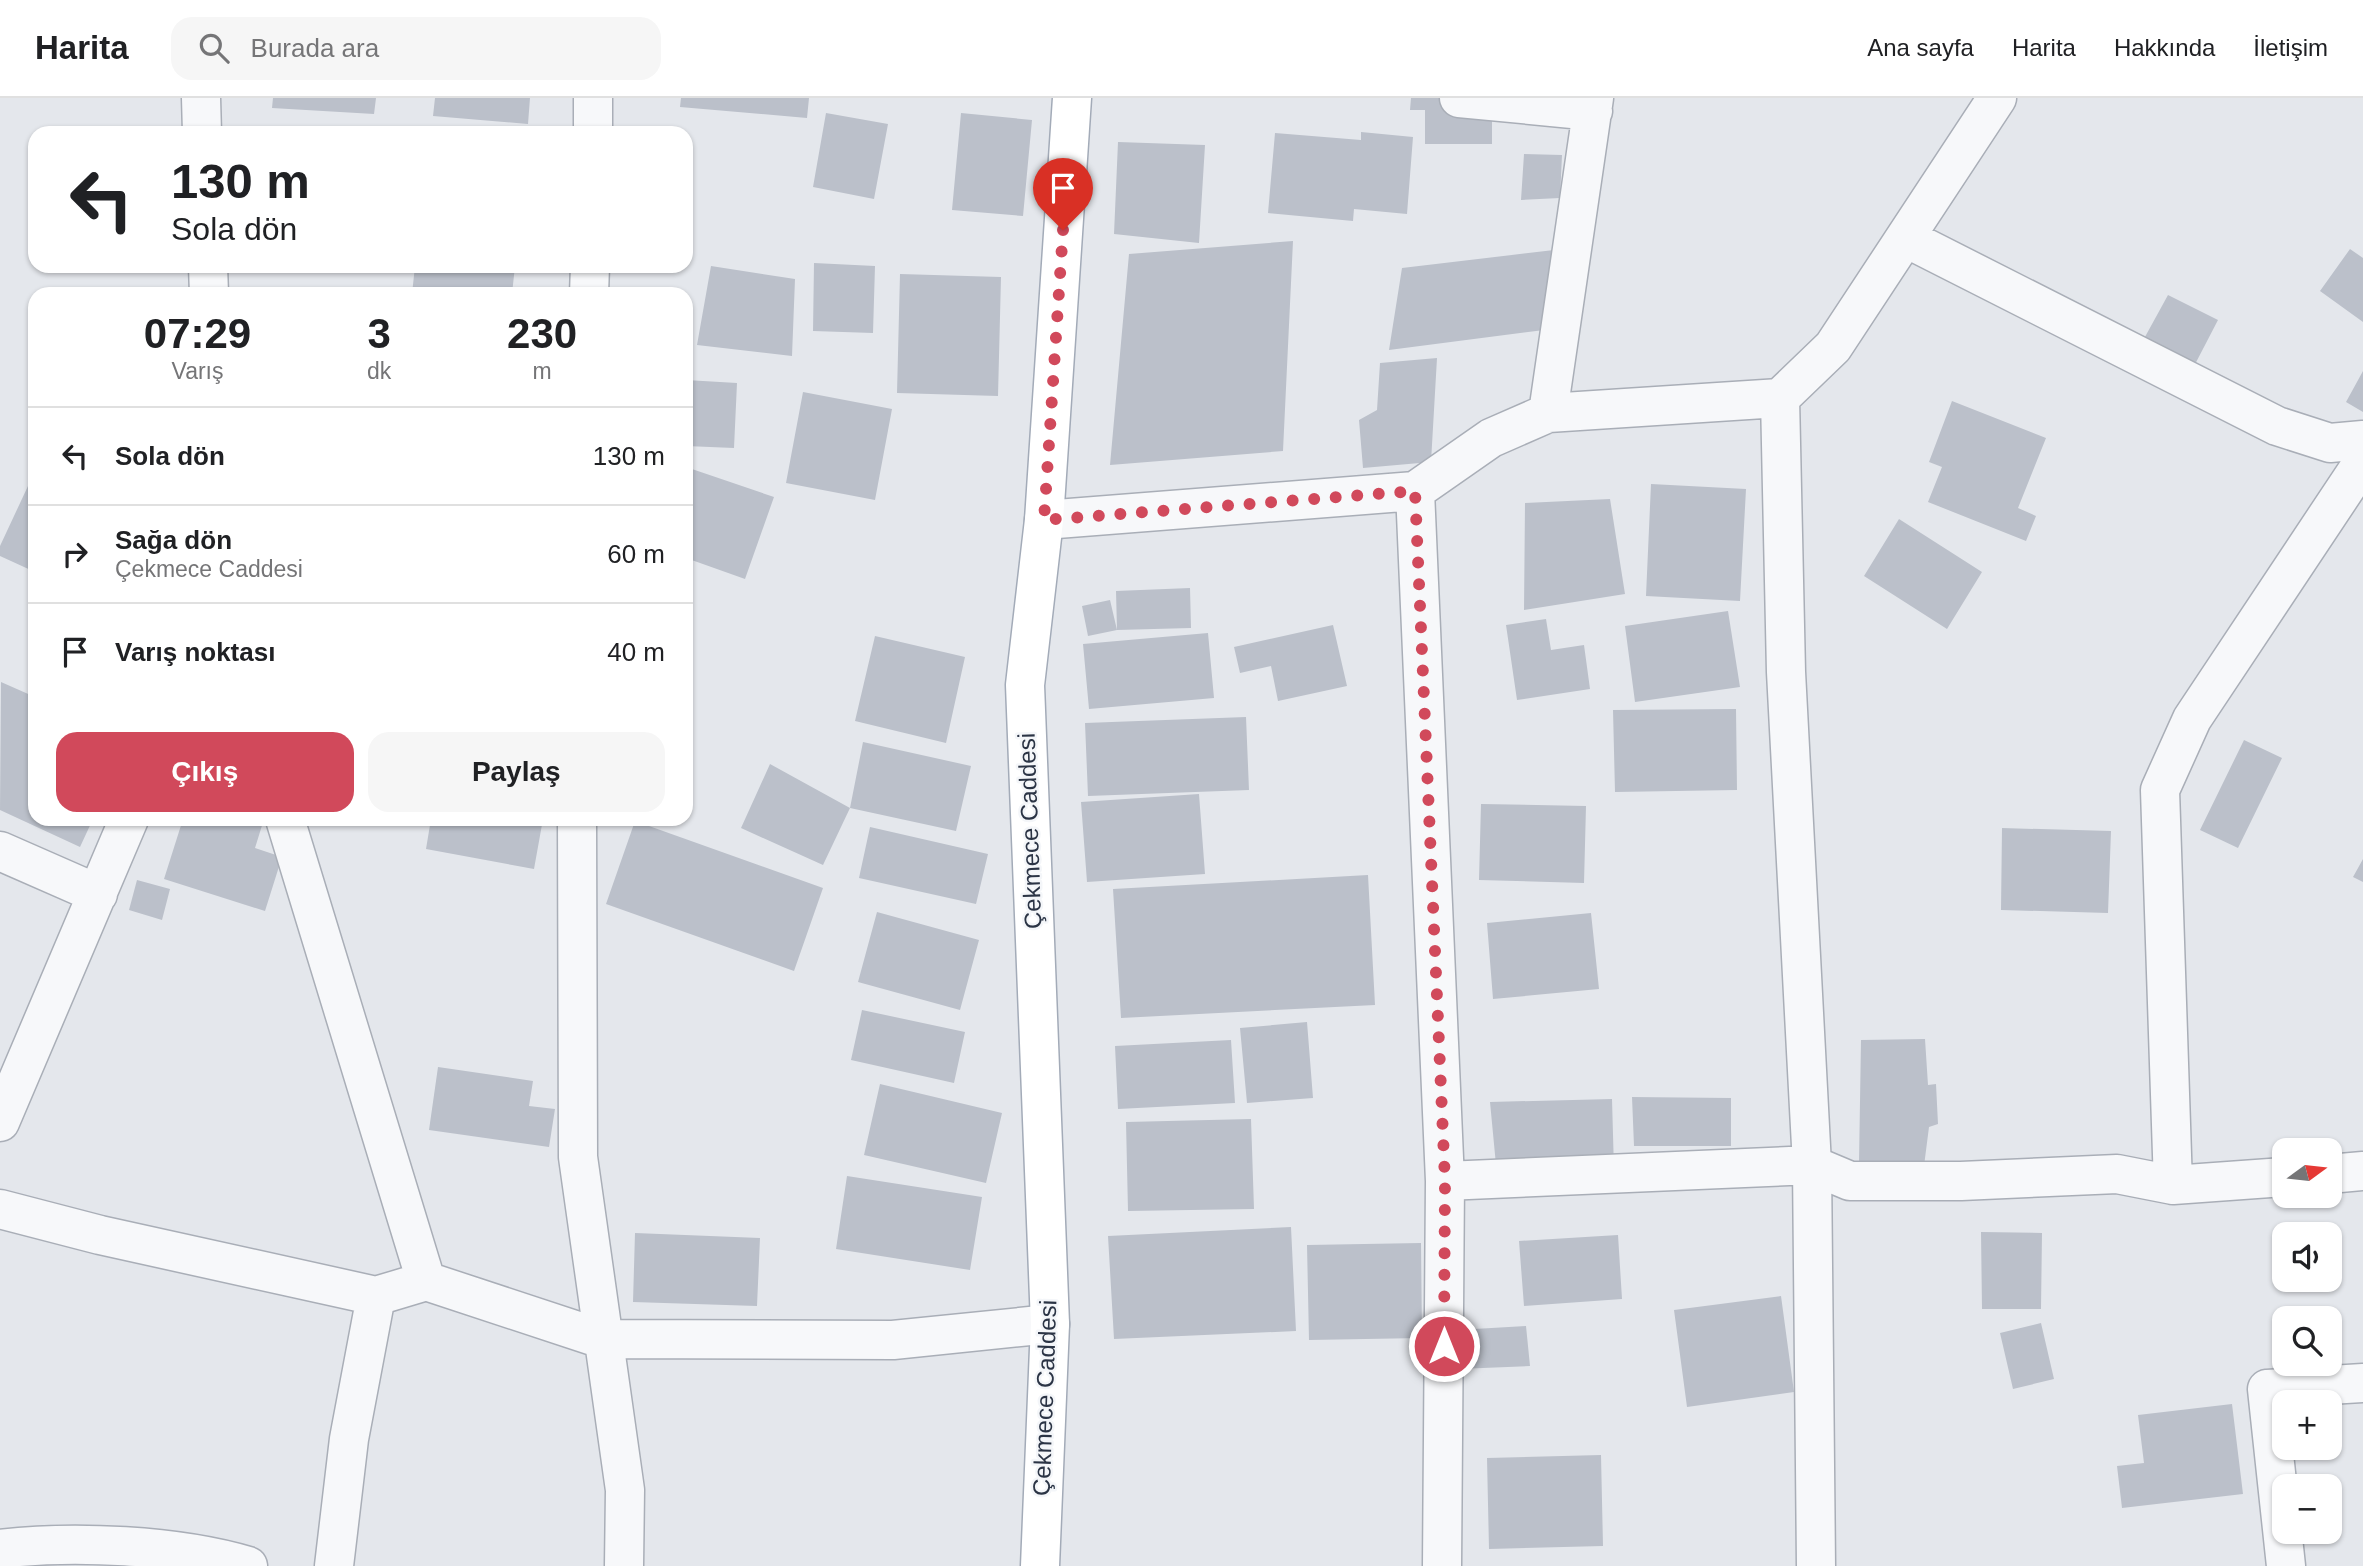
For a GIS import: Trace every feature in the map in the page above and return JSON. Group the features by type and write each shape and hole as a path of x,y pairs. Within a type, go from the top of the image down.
{"main road":[{"name":"Çekmece Caddesi","path":"1040,1566 1050,1324 1025,685 1044,520 1072,98"}],"street":[{"path":"201,98 202,126"},
{"path":"593,98 593,126"},
{"path":"1459,98 1593,104 1548,413"},
{"path":"1044,520 1415,491 1491,438 1548,413 1780,398 1833,347 1997,98"},
{"path":"1906,237 2277,426 2330,443 2363,440"},
{"path":"1780,398 1786,672 1812,1165 1816,1566"},
{"path":"2173,1185 2160,790 2192,719 2363,462"},
{"path":"1415,491 1445,1181 1442,1566"},
{"path":"0,1122 126,826"},
{"path":"287,826 426,1281"},
{"path":"576,826 578,1157 625,1490 624,1566"},
{"path":"0,851 97,894"},
{"path":"1445,1181 1812,1165 1850,1181 1961,1181 2117,1174 2173,1185 2272,1178"},
{"path":"2342,1173 2363,1171"},
{"path":"0,1209 100,1235 376,1296 426,1281 602,1339 893,1340 1050,1324"},
{"path":"334,1566 349,1439 376,1296"},
{"path":"2287,1566 2267,1389 2363,1383"},
{"path":"0,1549 91,1545 187,1554 248,1566"}],"building":[{"path":"273,98 376,98 374,114 272,108"},
{"path":"435,98 530,98 528,124 433,116"},
{"path":"681,98 809,98 807,118 680,107"},
{"path":"1411,98 1492,98 1492,144 1425,144 1425,110 1410,110"},
{"path":"826,113 888,124 874,199 813,187"},
{"path":"961,113 1032,120 1023,216 952,210"},
{"path":"1361,132 1413,137 1407,214 1354,209 1353,221 1268,213 1275,133 1361,140"},
{"path":"1118,142 1205,145 1199,243 1114,234"},
{"path":"1524,154 1562,155 1560,198 1521,200"},
{"path":"1293,241 1283,451 1110,465 1129,254"},
{"path":"2350,249 2363,258 2363,322 2320,291"},
{"path":"1554,250 1552,329 1389,350 1402,268"},
{"path":"814,263 875,266 873,333 813,331"},
{"path":"711,266 795,279 792,356 697,345"},
{"path":"414,273 514,273 513,287 413,287"},
{"path":"900,274 1001,277 998,396 897,393"},
{"path":"2168,295 2218,320 2191,372 2140,346"},
{"path":"1437,358 1431,462 1363,468 1359,420 1377,410 1380,363"},
{"path":"2363,371 2363,412 2346,402"},
{"path":"693,380 737,383 734,448 693,446"},
{"path":"803,392 892,409 875,500 786,483"},
{"path":"1952,401 2046,438 2018,508 2036,516 2026,541 1928,502 1942,467 1929,462"},
{"path":"693,469 774,497 745,579 693,560"},
{"path":"1651,484 1746,489 1740,601 1646,596"},
{"path":"28,486 28,569 0,556 0,546"},
{"path":"1610,499 1625,594 1524,610 1525,503"},
{"path":"1899,519 1982,572 1947,629 1864,576"},
{"path":"1190,588 1191,628 1117,630 1116,591"},
{"path":"1110,600 1117,630 1088,636 1082,606"},
{"path":"1728,611 1740,687 1635,702 1625,626"},
{"path":"1546,619 1551,650 1584,645 1590,689 1517,700 1506,625"},
{"path":"1333,625 1347,686 1278,701 1271,666 1240,673 1234,647"},
{"path":"1208,633 1214,698 1089,709 1083,644"},
{"path":"875,636 965,657 946,743 855,721"},
{"path":"1,682 28,694 28,823 0,810"},
{"path":"1736,709 1737,790 1615,792 1613,710"},
{"path":"1246,717 1249,790 1088,796 1085,723"},
{"path":"2244,740 2282,758 2238,848 2200,830"},
{"path":"863,742 971,766 956,831 850,808"},
{"path":"770,764 850,808 823,865 741,828"},
{"path":"1199,794 1205,874 1087,882 1081,802"},
{"path":"1481,804 1586,806 1584,883 1479,880"},
{"path":"35,826 90,826 80,847"},
{"path":"181,826 262,826 255,848 282,857 265,911 164,879"},
{"path":"430,826 542,826 534,869 426,849"},
{"path":"633,826 649,826 823,888 794,971 606,904"},
{"path":"870,827 988,854 976,904 859,878"},
{"path":"2002,828 2111,831 2108,913 2001,910"},
{"path":"2363,859 2363,882 2353,877"},
{"path":"1368,875 1375,1005 1121,1018 1113,889"},
{"path":"137,880 170,889 162,920 129,910"},
{"path":"877,912 979,940 960,1010 858,982"},
{"path":"1591,913 1599,989 1493,999 1487,923"},
{"path":"862,1010 965,1032 954,1083 851,1060"},
{"path":"1307,1022 1313,1098 1247,1103 1240,1028"},
{"path":"1925,1039 1928,1085 1936,1084 1938,1124 1929,1127 1924,1166 1859,1163 1861,1040"},
{"path":"1231,1040 1235,1103 1118,1109 1115,1046"},
{"path":"438,1067 533,1081 529,1106 555,1109 549,1147 429,1130"},
{"path":"880,1084 1002,1113 986,1183 864,1155"},
{"path":"1632,1097 1731,1098 1731,1146 1634,1146"},
{"path":"1612,1099 1614,1170 1496,1165 1490,1102"},
{"path":"1251,1119 1254,1209 1128,1211 1126,1122"},
{"path":"847,1176 982,1197 970,1270 836,1249"},
{"path":"1291,1227 1296,1331 1114,1339 1108,1236"},
{"path":"1981,1232 2042,1233 2041,1309 1982,1309"},
{"path":"635,1233 760,1238 757,1306 633,1302"},
{"path":"1618,1235 1622,1299 1524,1306 1519,1241"},
{"path":"1421,1243 1422,1338 1309,1340 1307,1245"},
{"path":"1781,1296 1794,1392 1687,1407 1674,1310"},
{"path":"2041,1323 2054,1379 2013,1389 2000,1333"},
{"path":"1526,1326 1530,1366 1458,1369 1457,1330"},
{"path":"2232,1404 2243,1494 2122,1508 2117,1466 2144,1463 2138,1415"},
{"path":"1601,1455 1603,1546 1489,1549 1487,1458"}],"route":[{"path":"1063,230 1044,520 1415,491 1445,1181 1444,1346"}]}
